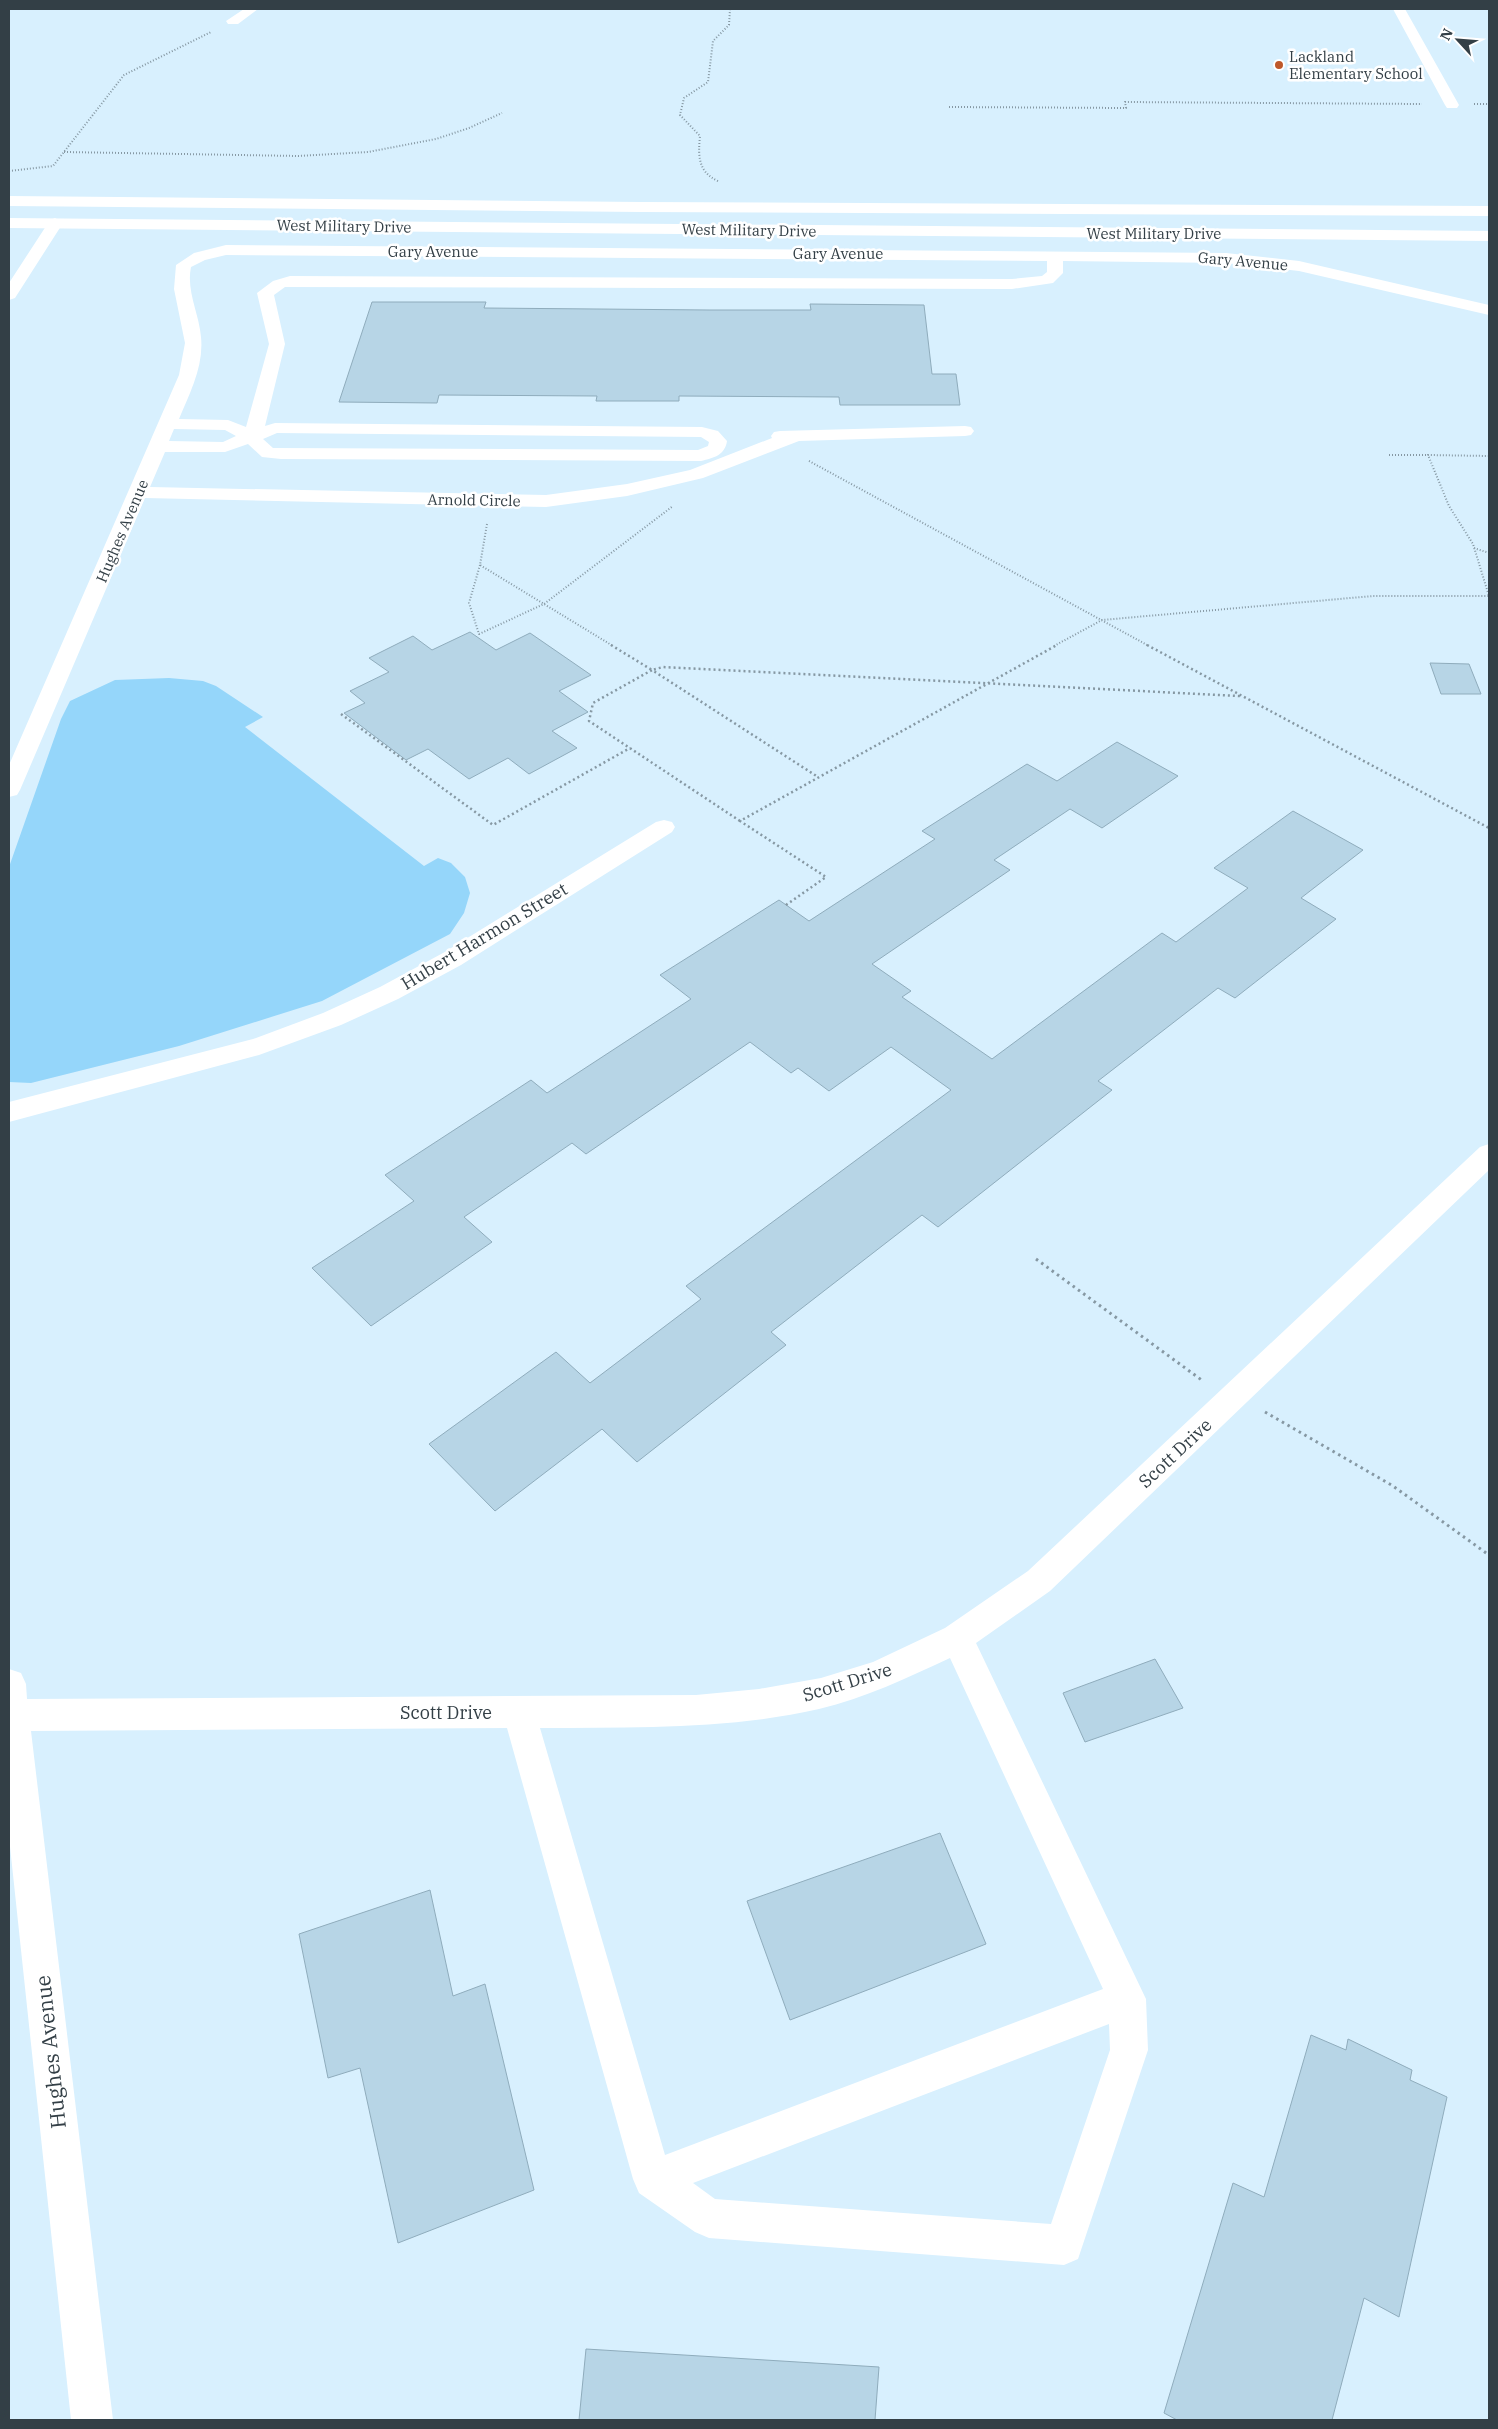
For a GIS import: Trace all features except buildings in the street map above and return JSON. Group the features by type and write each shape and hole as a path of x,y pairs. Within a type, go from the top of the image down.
{"street":[{"path":"233,21 252,9"},
{"path":"1399,9 1452,104"},
{"name":"West Military Drive","path":"9,201 641,207 1489,211"},
{"name":"West Military Drive","path":"9,223 1489,236"},
{"path":"9,295 55,224"},
{"name":"Gary Avenue","path":"184,264 200,256 226,250 1055,255 1226,258 1299,266 1489,310"},
{"path":"632,283 638,252"},
{"path":"251,437 255,430 277,344 265,293 279,284 290,281 1012,284 1047,280 1055,274 1055,255"},
{"name":"Hughes Avenue","path":"9,790 159,446 191,367 194,348 192,329 181,289 181,272 184,264"},
{"path":"168,424 228,425 251,437 268,453 282,454 701,456 717,449 718,441"},
{"path":"159,446 224,447 275,428 702,432 712,435 718,441 798,435 965,431"},
{"name":"Arnold Circle","path":"139,492 546,501 627,490 696,474 798,435"},
{"path":"688,456 704,462 710,468"},
{"name":"Hubert Harmon Street","path":"9,1112 259,1046 332,1019 389,993 452,959 664,827"},
{"name":"Scott Drive","path":"10,1700 519,1712 696,1710 759,1704 821,1693 880,1675 957,1638 1039,1581 1489,1154"},
{"path":"519,1712 654,2179 710,2218 1064,2245 1129,2050 1127,1999 957,1638"},
{"name":"Hughes Avenue","path":"10,1700 92,2420"},
{"path":"654,2179 1127,1999"}],"path":[{"path":"700,136 680,115 684,98 708,82 713,41 729,25 730,9"},
{"path":"9,171 53,166 124,75 233,21"},
{"path":"949,106 1126,108 1124,102 1489,104"},
{"path":"64,152 321,156 389,151 458,133 502,113"},
{"path":"1389,455 1489,456"},
{"path":"740,821 1102,620 1374,596 1489,596 1474,548 1449,506 1428,455"},
{"path":"808,460 1240,696 1489,828"},
{"path":"491,501 480,565 470,603 478,634 544,604 703,483 710,468"},
{"path":"1474,548 1489,552"},
{"path":"480,565 652,670 818,777"},
{"path":"786,905 826,877 590,721 593,703 652,670 663,668 1240,696"},
{"path":"341,714 493,825 630,748"}],"shaded area":[{"path":"169,678 203,681 216,686 263,717 245,727 424,866 438,858 451,863 465,877 470,893 464,913 450,934 322,1001 179,1046 31,1083 9,1082 9,867 61,719 70,701 115,680"}],"place":[{"name":"Lackland Elementary School","path":"1279,65"}]}
